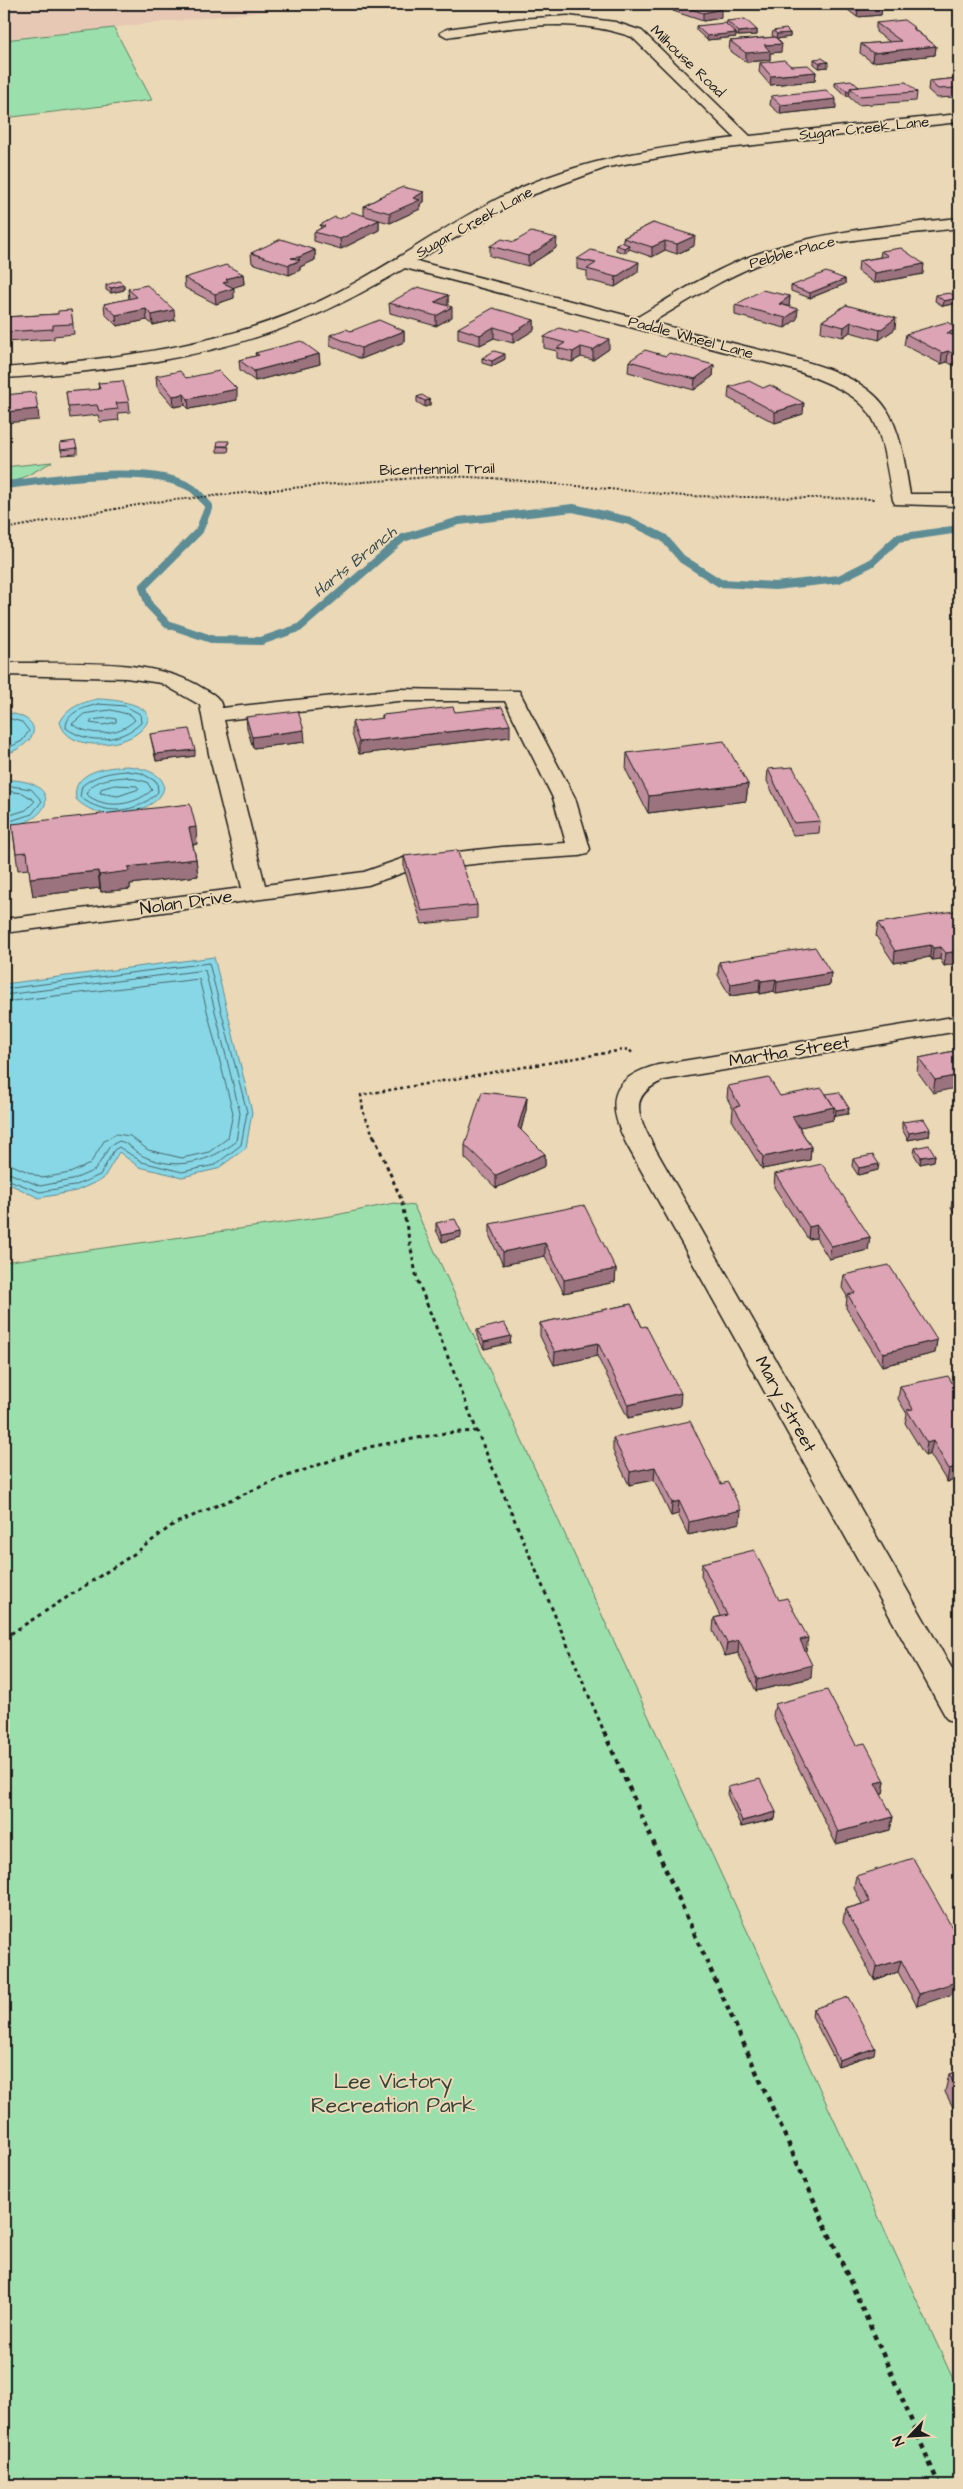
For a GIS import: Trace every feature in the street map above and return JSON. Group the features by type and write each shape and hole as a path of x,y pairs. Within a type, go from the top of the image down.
{"street":[{"name":"Milhouse Road","path":"447,33 569,21 609,24 625,29 637,34 747,141"},
{"name":"Sugar Creek Lane","path":"4,372 129,361 236,337 288,320 321,306 402,262 506,201 584,170 633,156 747,141 959,118"},
{"name":"Pebble Place","path":"639,323 719,276 764,257 839,239 959,223"},
{"name":"Paddle Wheel Lane","path":"402,262 800,366 840,380 858,389 872,400 882,412 888,428 902,500"},
{"path":"902,500 959,500"},
{"path":"4,669 126,672 166,678 190,689 210,702 255,893"},
{"name":"Nolan Drive","path":"4,926 368,878 404,865 502,854 580,848 564,798 512,695 398,695 213,715"},
{"name":"Martha Street","path":"636,1086 669,1071 959,1023"},
{"name":"Mary Street","path":"636,1086 626,1110 630,1127 959,1710"}],"path":[{"name":"Bicentennial Trail","path":"4,529 154,502 365,481 444,476 492,478 684,496 902,500"},
{"path":"636,1086 630,1050 361,1095 363,1111 401,1199 417,1279 476,1431 573,1663 881,2350 939,2485"},
{"path":"4,1638 134,1554 174,1524 279,1479 369,1447 445,1433 476,1431"}],"shaded area":[{"path":"4,4 333,4 4,39"}],"green space":[{"path":"114,28 152,100 4,118 4,40"},
{"path":"52,462 4,488 4,467"},
{"name":"Lee Victory Recreation Park","path":"394,1203 414,1206 959,2392 959,2485 4,2485 4,1262 331,1216"}],"water":[{"path":"97,699 114,700 135,705 143,709 148,715 147,722 140,731 131,737 108,744 83,743 65,732 60,722 63,717 75,706"},
{"path":"4,712 18,715 27,720 32,725 33,731 31,738 25,744 4,755"},
{"path":"128,766 153,773 163,783 162,794 151,804 135,811 115,814 94,811 76,799 76,790 79,782 92,772"},
{"path":"4,780 22,781 35,786 43,792 46,800 43,809 35,817 22,824 4,828"},
{"path":"214,957 252,1112 246,1148 217,1169 182,1177 139,1167 119,1152 103,1179 76,1191 39,1198 5,1182 4,984"}],"building":[{"path":"677,4 710,4 721,9 703,13"},
{"path":"852,4 879,4 882,6 858,9"},
{"path":"745,19 757,30 739,32 727,21"},
{"path":"904,20 936,46 873,53 861,44 901,41 876,23"},
{"path":"725,23 736,33 707,36 696,26"},
{"path":"786,29 790,33 777,34 773,31"},
{"path":"775,37 782,44 764,45 770,51 746,53 730,41"},
{"path":"822,58 828,62 820,63 814,59"},
{"path":"784,60 791,66 808,65 816,72 771,76 760,63"},
{"path":"959,78 959,88 938,89 929,81"},
{"path":"851,80 859,87 850,88 850,91 847,91 835,82"},
{"path":"906,82 917,92 859,96 850,88"},
{"path":"826,90 836,99 781,105 771,96"},
{"path":"403,187 424,192 413,198 420,200 390,213 364,206 381,197 379,197"},
{"path":"352,212 379,220 340,239 314,232 325,226 320,225 335,217 340,219"},
{"path":"653,223 695,236 677,244 665,241 652,247 623,238"},
{"path":"531,232 557,238 528,256 490,246 502,239 514,242"},
{"path":"281,239 315,250 299,257 291,258 300,260 289,265 251,253"},
{"path":"621,242 629,245 624,248 616,245"},
{"path":"901,248 924,264 875,273 859,261 888,256 881,251"},
{"path":"591,250 639,262 616,277 587,269 596,263 577,259"},
{"path":"226,265 243,274 226,279 228,281 223,283 234,288 215,294 184,278"},
{"path":"826,272 845,279 810,293 791,286"},
{"path":"119,281 124,285 111,288 106,285"},
{"path":"147,285 174,310 152,315 146,309 116,315 104,304 137,297 128,289"},
{"path":"418,287 448,295 435,302 452,307 436,316 389,303"},
{"path":"762,290 790,296 779,304 798,309 786,318 735,305"},
{"path":"950,293 958,298 944,301 936,295"},
{"path":"846,305 896,318 880,330 851,322 844,327 822,321"},
{"path":"493,308 534,320 513,333 494,327 480,335 458,328"},
{"path":"71,310 73,324 53,325 53,329 4,332 4,317 58,314 58,311"},
{"path":"379,320 404,331 361,348 330,335 346,329 351,331"},
{"path":"947,322 959,329 947,333 952,335 959,333 959,357 948,351 942,353 906,334"},
{"path":"559,328 577,333 580,331 609,339 593,350 581,347 573,352 557,348 565,343 544,337"},
{"path":"301,341 319,354 254,371 239,360 259,355 255,353"},
{"path":"645,350 666,356 669,353 714,365 695,379 629,361"},
{"path":"494,351 505,354 492,361 482,358"},
{"path":"180,371 186,378 219,371 237,389 188,399 184,394 173,396 156,376"},
{"path":"123,381 129,402 116,403 118,409 99,411 97,405 68,407 66,392 100,389 98,383"},
{"path":"749,381 763,388 770,385 804,403 775,412 729,387"},
{"path":"35,392 38,409 4,412 4,395"},
{"path":"422,395 430,400 425,401 417,397"},
{"path":"75,441 77,448 61,450 60,443"},
{"path":"218,441 229,441 228,446 217,446"},
{"path":"453,707 455,712 502,707 510,725 359,742 352,722 383,718 382,715"},
{"path":"298,711 304,730 252,737 246,717"},
{"path":"189,729 195,750 155,754 150,734"},
{"path":"724,741 748,784 649,796 627,753"},
{"path":"793,767 820,821 794,823 768,769"},
{"path":"190,804 196,827 189,828 196,859 128,867 129,871 99,875 98,871 30,878 27,852 16,853 12,824"},
{"path":"457,850 477,905 422,911 404,856"},
{"path":"954,911 959,918 959,951 946,953 941,947 933,948 931,945 895,951 878,923"},
{"path":"815,947 831,973 777,982 776,979 761,981 760,979 731,984 719,962"},
{"path":"959,1050 959,1075 935,1080 919,1058"},
{"path":"769,1078 780,1096 822,1088 834,1107 792,1116 811,1147 763,1157 734,1107 740,1106 728,1086"},
{"path":"482,1092 527,1097 518,1127 545,1154 496,1175 465,1145"},
{"path":"839,1092 849,1108 836,1110 826,1094"},
{"path":"924,1119 930,1129 909,1133 902,1122"},
{"path":"929,1145 935,1155 921,1157 915,1148"},
{"path":"873,1155 879,1164 859,1168 853,1159"},
{"path":"822,1164 870,1237 831,1246 817,1225 809,1227 775,1174"},
{"path":"959,1200 959,1212 952,1201"},
{"path":"584,1205 616,1269 564,1280 545,1243 503,1252 490,1224"},
{"path":"455,1219 461,1231 442,1235 436,1223"},
{"path":"889,1265 937,1340 883,1353 848,1295 855,1293 844,1275"},
{"path":"631,1304 642,1327 646,1326 681,1393 628,1405 598,1343 555,1352 540,1323"},
{"path":"504,1323 511,1336 484,1342 477,1330"},
{"path":"948,1376 959,1394 959,1466 949,1469 933,1441 927,1443 907,1410 913,1409 900,1386"},
{"path":"690,1421 721,1484 728,1482 741,1510 689,1522 679,1501 672,1503 655,1467 630,1472 613,1438"},
{"path":"754,1550 779,1600 787,1598 808,1638 800,1640 812,1665 757,1679 739,1640 727,1643 714,1618 727,1615 702,1563"},
{"path":"827,1690 856,1745 865,1743 885,1781 875,1783 893,1817 838,1832 775,1704"},
{"path":"760,1779 776,1812 742,1821 728,1787"},
{"path":"913,1858 959,1940 959,1981 919,1994 901,1960 877,1967 845,1909 870,1902 856,1876"},
{"path":"848,1997 875,2048 839,2060 813,2009"},
{"path":"959,2071 959,2094 949,2074"}],"waterway":[{"name":"Harts Branch","path":"4,485 73,477 125,475 149,476 171,480 193,489 209,506 199,531 143,587 149,605 167,624 214,640 261,641 299,628 403,538 459,521 573,508 630,521 664,538 682,559 720,583 775,586 839,579 871,563 898,538 959,529"}]}
